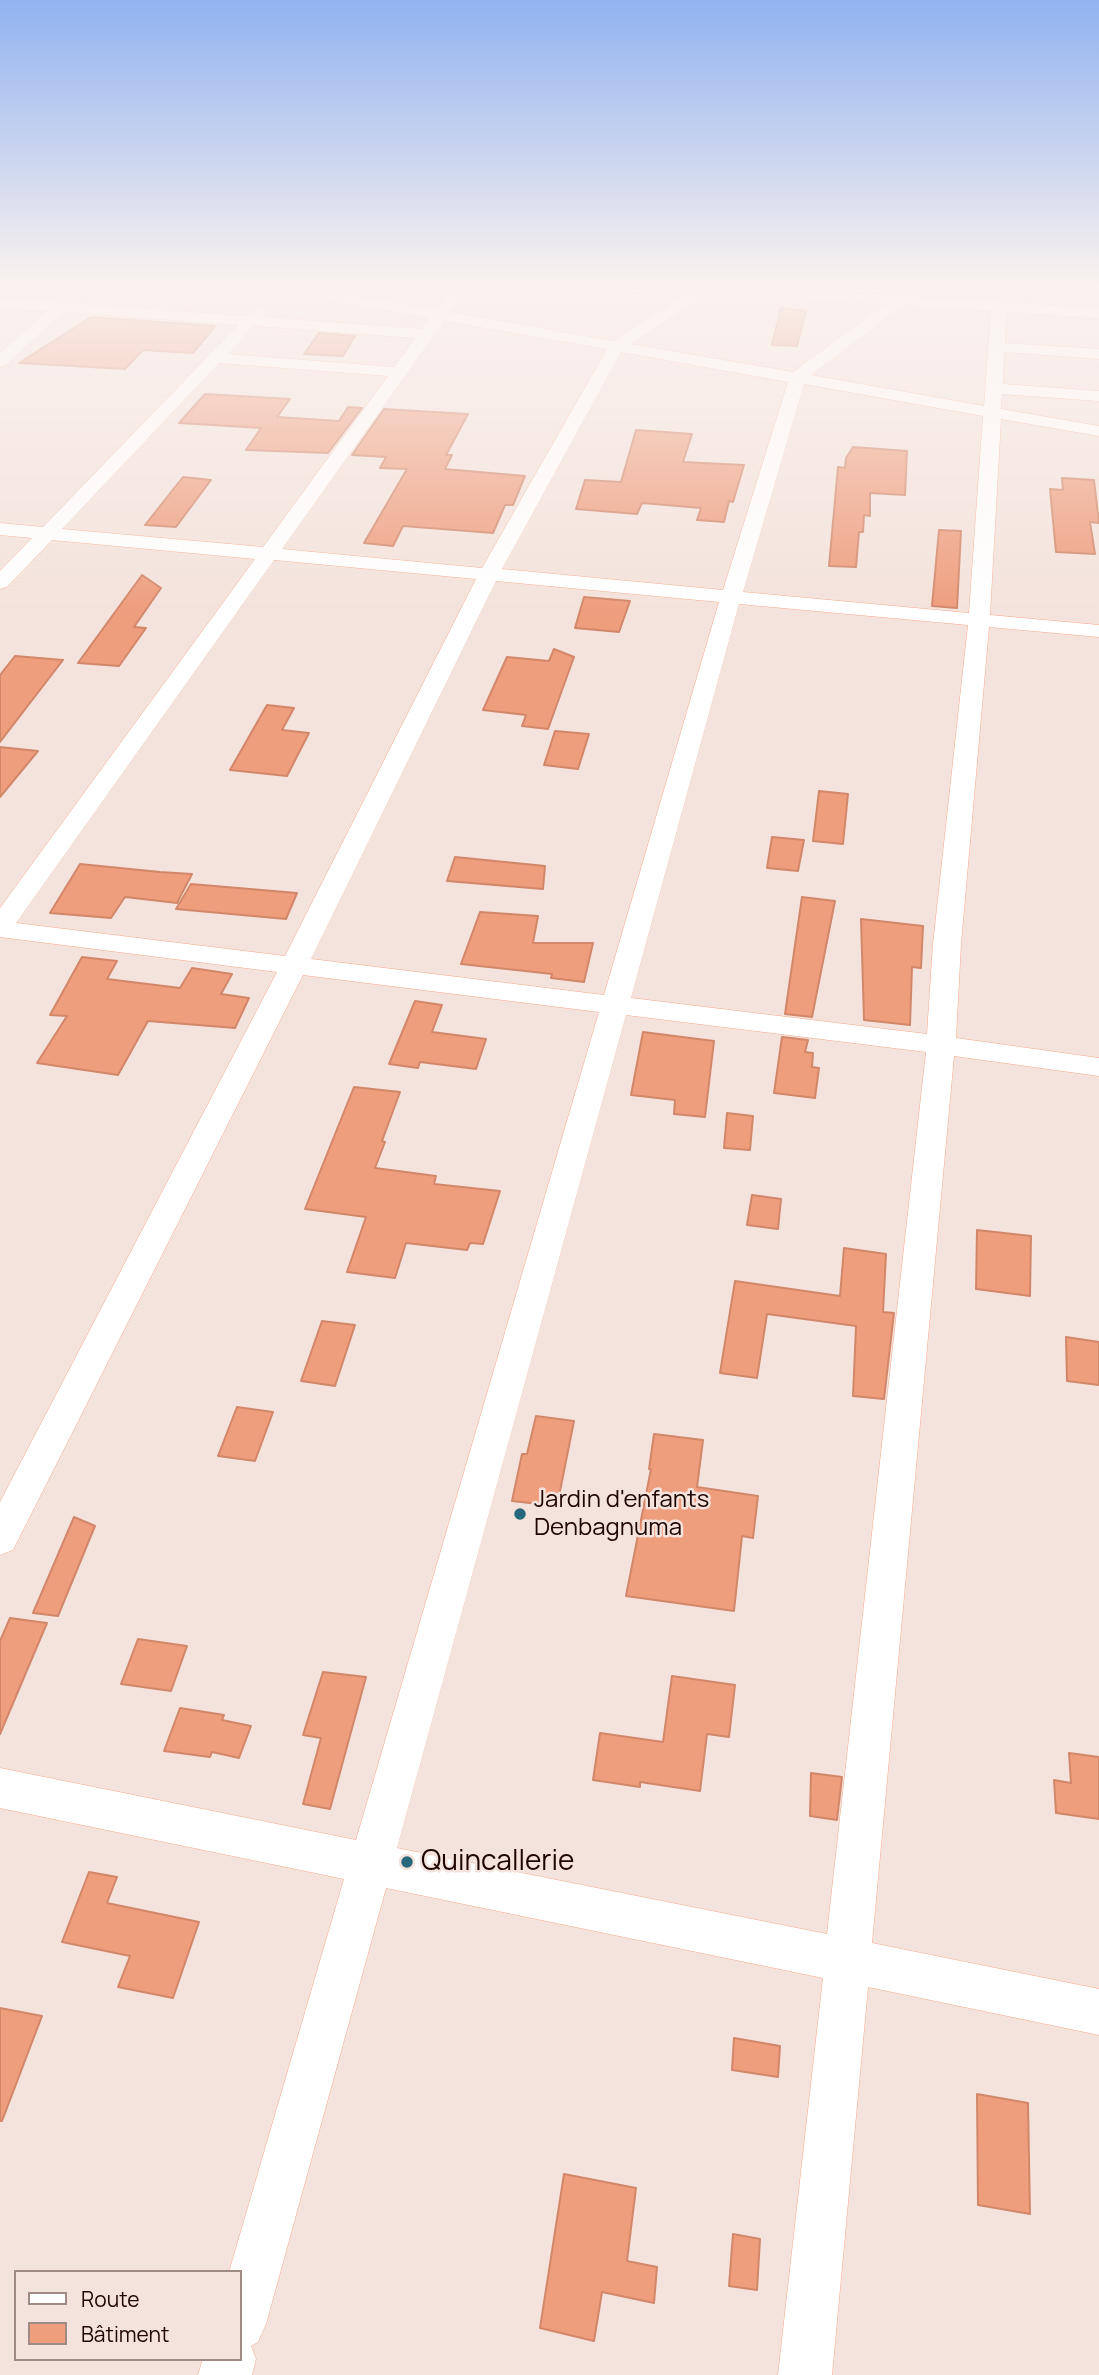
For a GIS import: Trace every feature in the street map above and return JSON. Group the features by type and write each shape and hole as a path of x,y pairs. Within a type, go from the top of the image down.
{"street":[{"path":"0,583 182,394"},
{"path":"383,394 0,928 1099,1067"},
{"path":"0,1539 294,966 489,574 590,394"},
{"path":"242,2317 731,596 793,394"},
{"path":"935,394 993,401 1099,431"},
{"path":"805,2375 941,1045 947,944 979,622 994,394"},
{"path":"993,401 1099,396"},
{"path":"0,529 731,596 979,622 1099,631"},
{"path":"0,1788 1099,2012"}],"building":[{"path":"205,394 290,399 277,417 339,421 348,407 362,408 328,453 246,450 261,428 179,423"},
{"path":"384,409 468,414 446,455 452,455 445,469 525,476 513,505 505,505 493,533 403,526 393,546 364,543 407,469 380,468 386,457 352,455"},
{"path":"636,430 692,434 683,462 744,465 733,502 729,501 724,522 697,520 701,508 642,503 637,514 576,509 585,480 621,482"},
{"path":"853,447 907,451 905,495 870,493 870,516 864,515 863,532 859,532 856,567 829,566 838,467 845,468 846,458"},
{"path":"183,477 211,480 176,527 145,525"},
{"path":"1062,478 1094,480 1099,523 1090,522 1095,554 1056,552 1050,489 1063,490"},
{"path":"939,530 961,531 957,608 932,606"},
{"path":"142,575 161,588 134,627 146,628 119,666 78,663"},
{"path":"584,597 630,601 619,632 575,628"},
{"path":"554,649 574,657 548,729 522,726 526,715 483,710 507,657 549,661"},
{"path":"15,656 63,660 0,742 0,675"},
{"path":"267,705 294,708 282,730 309,733 287,776 230,770"},
{"path":"555,731 589,734 578,769 544,765"},
{"path":"0,747 38,751 0,797"},
{"path":"819,791 848,794 843,844 813,841"},
{"path":"772,837 804,840 798,871 767,868"},
{"path":"455,857 545,866 543,889 447,881"},
{"path":"80,864 192,874 177,903 125,897 111,918 50,913"},
{"path":"191,884 297,893 286,919 176,909"},
{"path":"802,897 835,901 812,1017 785,1014"},
{"path":"480,912 538,916 533,943 593,943 584,982 551,978 552,974 461,964"},
{"path":"861,919 923,926 921,968 912,967 910,1025 864,1020"},
{"path":"82,957 117,961 107,979 180,988 192,968 232,974 221,994 249,998 235,1028 148,1021 118,1075 37,1063 67,1016 50,1015"},
{"path":"415,1001 442,1005 432,1032 486,1039 476,1069 420,1062 418,1068 389,1064"},
{"path":"643,1032 714,1041 705,1117 674,1114 675,1100 631,1095"},
{"path":"782,1037 808,1040 805,1052 813,1053 812,1067 819,1068 815,1098 774,1093"},
{"path":"354,1087 400,1092 375,1168 436,1176 434,1184 500,1191 483,1244 470,1243 467,1250 406,1243 395,1278 347,1272 366,1217 305,1209"},
{"path":"727,1113 753,1116 750,1150 724,1148"},
{"path":"752,1195 781,1199 778,1229 747,1225"},
{"path":"977,1230 1031,1236 1030,1296 976,1289"},
{"path":"844,1248 886,1254 883,1312 894,1313 884,1399 853,1396 856,1326 767,1314 757,1378 720,1373 735,1281 840,1296"},
{"path":"322,1321 355,1325 335,1386 301,1381"},
{"path":"1066,1337 1099,1342 1099,1385 1067,1381"},
{"path":"237,1407 273,1412 255,1461 218,1456"},
{"path":"536,1416 574,1421 557,1506 512,1501 522,1454 527,1454"},
{"path":"654,1434 703,1440 697,1487 758,1496 753,1538 742,1536 734,1611 626,1596 651,1469"},
{"path":"74,1517 95,1526 58,1616 33,1613"},
{"path":"10,1618 47,1623 0,1734 0,1641"},
{"path":"138,1639 187,1646 171,1691 121,1684"},
{"path":"323,1672 366,1677 330,1809 303,1804 321,1738 303,1735"},
{"path":"672,1676 735,1685 729,1737 707,1734 700,1791 640,1782 640,1787 593,1780 600,1733 663,1742"},
{"path":"180,1708 224,1715 222,1720 251,1726 239,1758 212,1752 210,1757 164,1751"},
{"path":"1069,1753 1099,1757 1099,1819 1056,1813 1054,1780 1071,1783"},
{"path":"811,1773 842,1777 837,1820 810,1816"},
{"path":"89,1872 117,1877 107,1903 199,1922 173,1998 118,1987 130,1956 62,1942"},
{"path":"0,2008 42,2016 2,2121 0,2121"},
{"path":"734,2038 780,2046 778,2077 732,2070"},
{"path":"977,2094 1028,2103 1030,2214 978,2205"},
{"path":"564,2174 636,2188 627,2261 657,2267 654,2303 602,2292 594,2341 540,2328"},
{"path":"733,2234 760,2239 757,2290 729,2286"}],"place":[{"name":"Jardin d'enfants Denbagnuma","path":"520,1514"},
{"name":"Quincallerie","path":"407,1862"}]}
